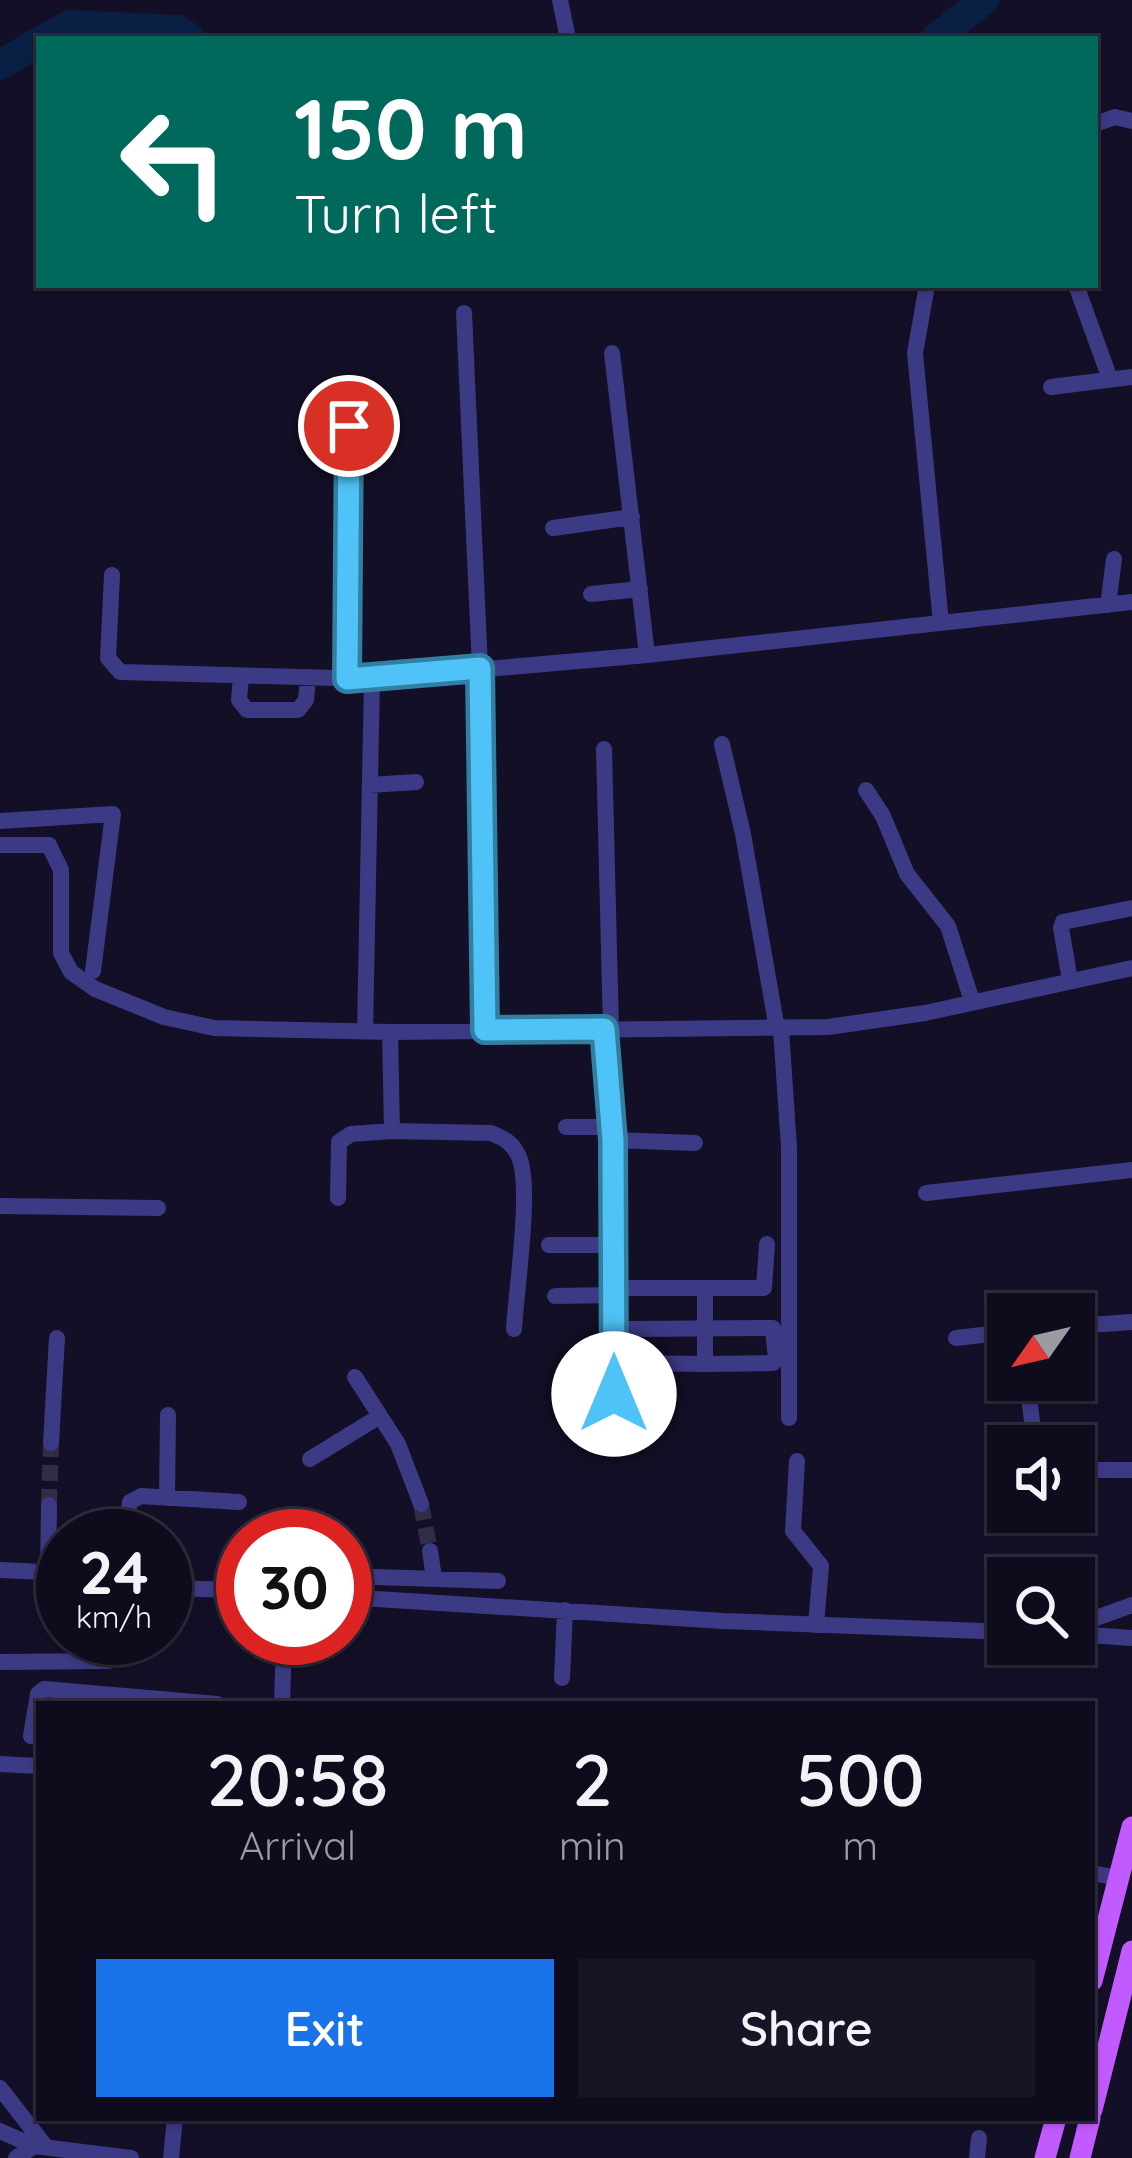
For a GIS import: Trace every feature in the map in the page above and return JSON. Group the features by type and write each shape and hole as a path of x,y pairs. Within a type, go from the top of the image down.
{"main road":[{"path":"1095,1970 1132,1827"},
{"path":"1095,2098 1132,1951"},
{"path":"1046,2158 1055,2121"},
{"path":"1080,2158 1089,2121"}],"street":[{"path":"560,0 567,36"},
{"path":"1098,123 1115,117 1132,121"},
{"path":"926,288 915,353 941,623"},
{"path":"1077,288 1110,379"},
{"path":"464,313 480,668 485,1030"},
{"path":"612,353 646,655"},
{"path":"1051,387 1132,377"},
{"path":"347,679 349,426"},
{"path":"553,527 632,517"},
{"path":"1108,605 1114,559"},
{"path":"112,574 108,658 113,668 241,677 372,679 646,655 1132,602"},
{"path":"591,594 640,589"},
{"path":"241,677 239,700 247,710 298,710 306,700 308,678"},
{"path":"365,1031 372,679"},
{"path":"722,743 779,1029 789,1148 789,1418"},
{"path":"604,749 614,1394"},
{"path":"370,785 416,782"},
{"path":"866,790 883,815 907,874 948,926 972,1001"},
{"path":"0,821 112,814 93,970"},
{"path":"0,845 49,845 56,854 61,869 62,953 70,972 95,989 186,1024 390,1032 779,1029 878,1022 1132,968"},
{"path":"1070,980 1060,928 1063,922 1132,908"},
{"path":"390,1032 392,1131"},
{"path":"566,1127 694,1143"},
{"path":"338,1198 337,1151 344,1136 392,1131 490,1133 504,1138 517,1152 524,1184 514,1329"},
{"path":"926,1192 1132,1170"},
{"path":"0,1206 158,1208"},
{"path":"555,1296 764,1288 767,1244"},
{"path":"549,1245 614,1245"},
{"path":"705,1288 705,1364"},
{"path":"1095,1325 1132,1322"},
{"path":"773,1328 773,1364 705,1364 624,1363 621,1334 627,1329 773,1328"},
{"path":"956,1338 987,1334"},
{"path":"51,1443 57,1338"},
{"path":"356,1377 398,1444 421,1504"},
{"path":"167,1498 168,1415"},
{"path":"310,1459 380,1416"},
{"path":"797,1461 791,1518 796,1538 822,1575 816,1625"},
{"path":"1095,1470 1132,1470"},
{"path":"129,1509 130,1502 141,1496 239,1502"},
{"path":"49,1504 49,1509"},
{"path":"430,1550 434,1579"},
{"path":"0,1570 36,1572"},
{"path":"372,1577 498,1581"},
{"path":"408,1601 410,1578"},
{"path":"372,1599 723,1621 987,1631"},
{"path":"1095,1621 1132,1605"},
{"path":"562,1678 565,1610"},
{"path":"1095,1633 1132,1638"},
{"path":"0,1662 36,1662"},
{"path":"282,1701 283,1665"},
{"path":"38,1701 40,1691 72,1698 144,1701"},
{"path":"32,1736 36,1714"},
{"path":"0,1764 36,1766"},
{"path":"1095,1874 1119,1878"},
{"path":"0,2087 40,2146"},
{"path":"171,2158 175,2121"},
{"path":"0,2131 40,2146 131,2158"},
{"path":"977,2158 979,2138"},
{"path":"16,2158 40,2146"}],"waterway":[{"path":"939,36 984,0"},
{"path":"50,36 69,25 178,30 187,36"},
{"path":"0,65 36,44"}],"tunnel":[{"path":"49,1505 51,1443"},
{"path":"421,1504 430,1551"}],"route":[{"path":"349,426 347,679 480,668 485,1030 604,1029 613,1140 614,1394"}]}
